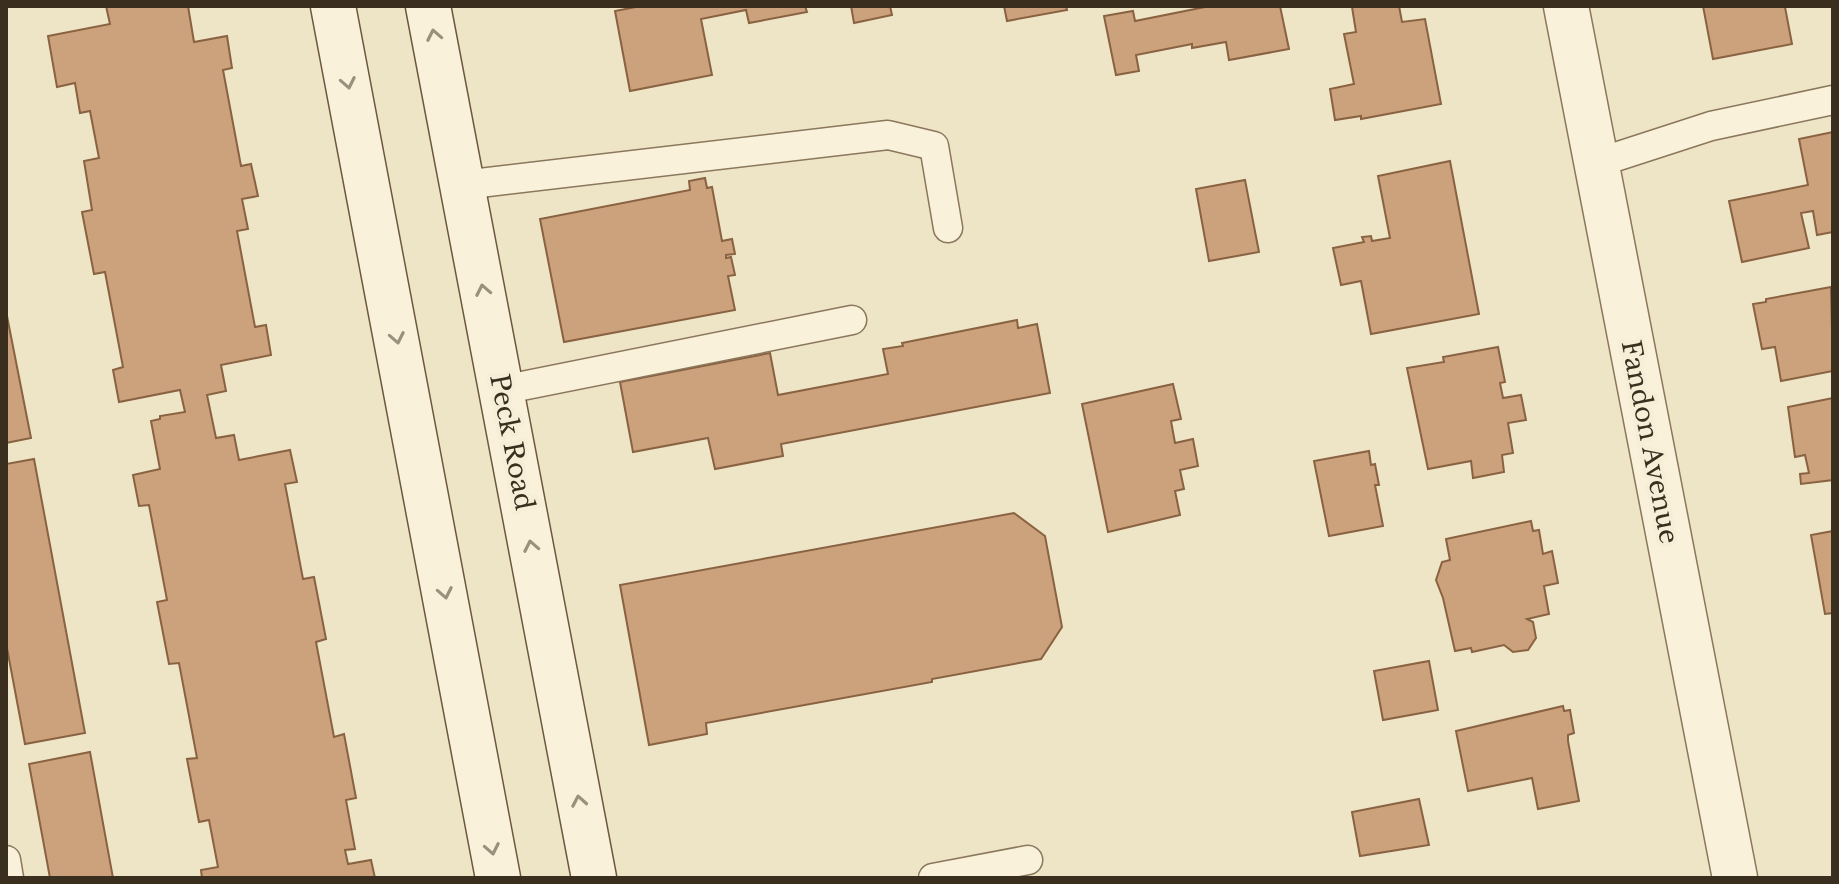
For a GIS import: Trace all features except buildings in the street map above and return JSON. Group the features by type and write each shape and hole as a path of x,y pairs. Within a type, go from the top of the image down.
{"main road":[{"path":"333,6 498,878"},
{"name":"Peck Road","path":"428,6 594,878"},
{"name":"Fandon Avenue","path":"1566,6 1735,878"}],"lane":[{"path":"1597,163 1711,126 1833,100"},
{"path":"463,185 888,135 934,146 948,228"},
{"path":"502,390 852,320"},
{"path":"6,860 9,878"},
{"path":"933,878 1028,860"}]}
